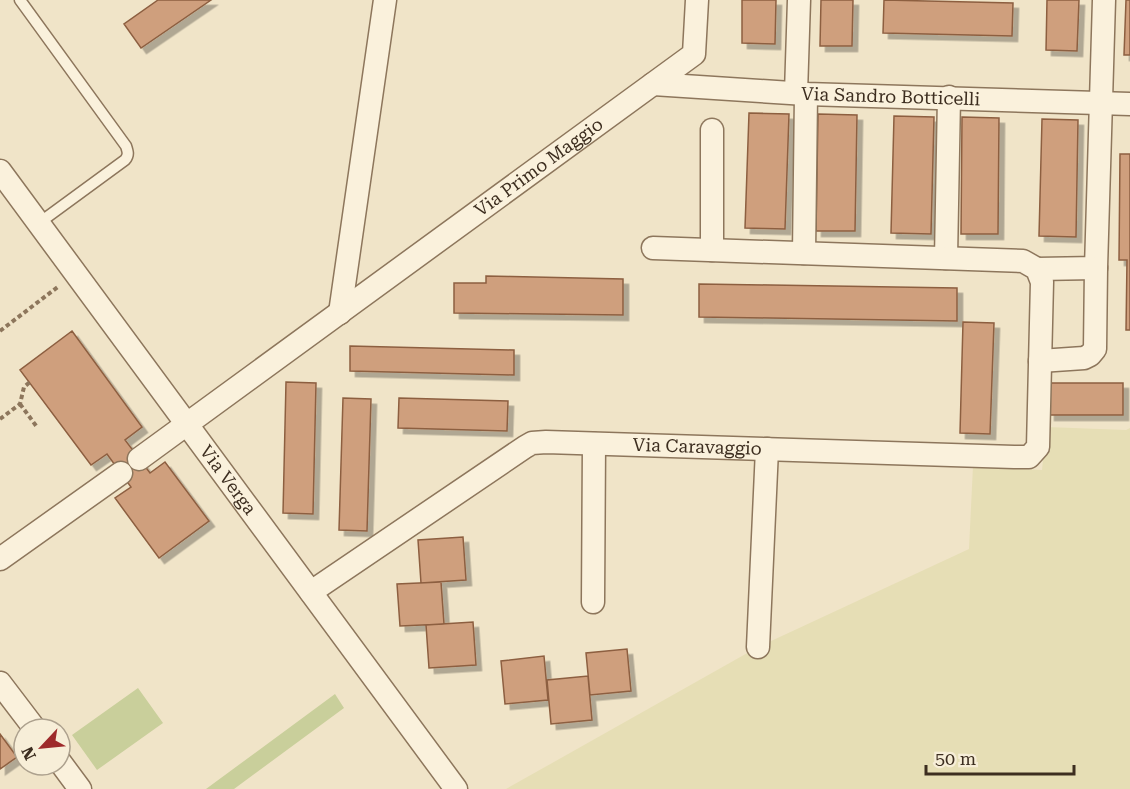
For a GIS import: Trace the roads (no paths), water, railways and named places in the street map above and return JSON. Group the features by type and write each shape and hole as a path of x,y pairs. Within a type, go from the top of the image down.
{"street":[{"path":"340,313 385,0"},
{"name":"Via Primo Maggio","path":"139,459 694,54 697,0"},
{"path":"799,0 804,253"},
{"path":"1040,361 1084,358 1095,349 1104,0"},
{"name":"Via Sandro Botticelli","path":"653,84 801,94 1130,104"},
{"path":"946,258 949,97"},
{"path":"712,130 712,250"},
{"name":"Via Verga","path":"0,171 456,789"},
{"path":"653,248 1023,261 1037,269 1096,268"},
{"name":"Via Caravaggio","path":"311,592 532,443 1029,457 1038,447 1042,282 1037,269"},
{"path":"593,602 594,444"},
{"path":"758,647 766,449"},
{"path":"0,559 121,473"},
{"path":"0,683 26,717"}],"lane":[{"path":"20,0 126,146 128,152 125,160 39,224"}]}
